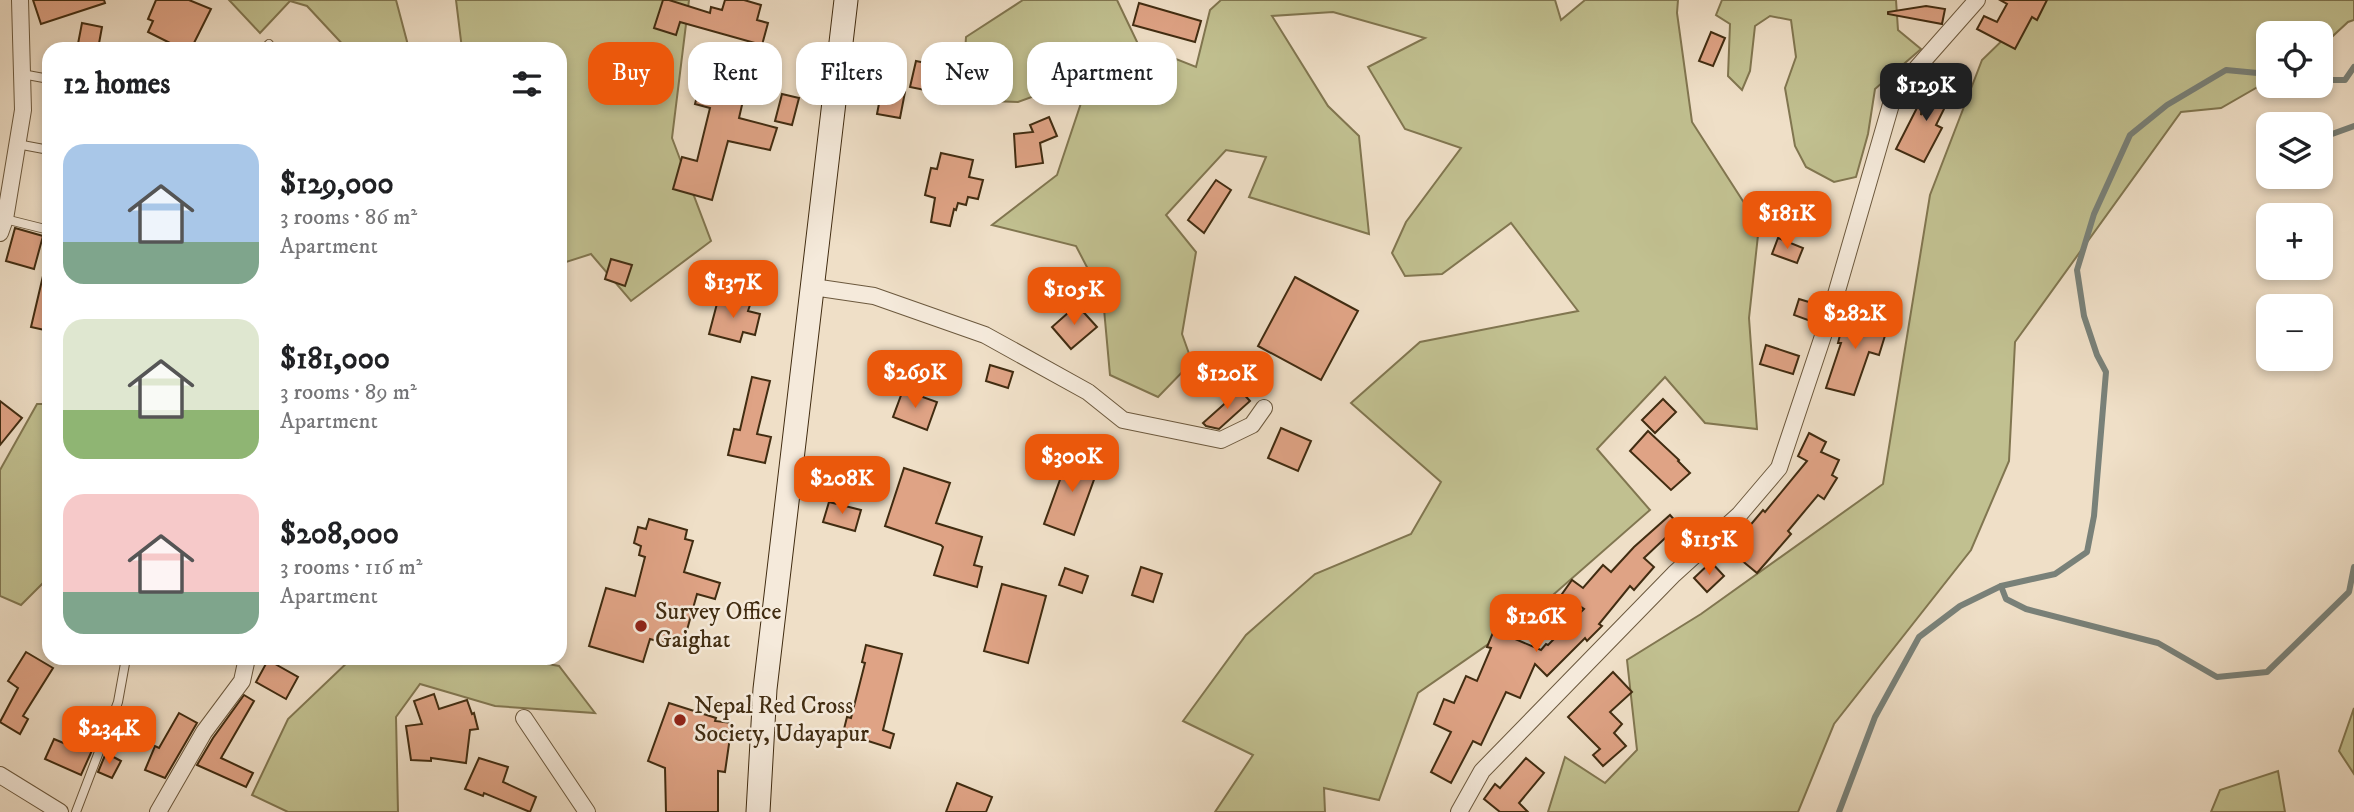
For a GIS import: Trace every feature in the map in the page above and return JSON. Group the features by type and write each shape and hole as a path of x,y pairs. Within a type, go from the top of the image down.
{"main road":[{"path":"758,812 765,689 846,0"}],"street":[{"path":"2,226 23,110 20,0"},
{"path":"1459,812 1482,771 1674,574 1739,515 1779,468 1830,315 1894,94 1977,0"},
{"path":"813,287 874,296 985,335 1088,392 1123,420 1221,440 1252,425 1264,408"},
{"path":"158,812 204,732 242,681 245,665"},
{"path":"524,718 587,812"},
{"path":"0,775 60,812"}],"lane":[{"path":"23,74 42,78"},
{"path":"17,144 42,149"},
{"path":"2,226 42,229"},
{"path":"76,812 118,702 125,665"}],"shaded area":[{"path":"229,0 396,0 407,42 340,42 307,6 290,1 260,33"},
{"path":"456,0 689,0 672,138 711,241 631,301 591,254 567,262 567,42 461,42"},
{"path":"1023,0 1117,0 1137,42 1027,42 1027,99 1018,102 1013,102 1013,42 966,42 966,37"},
{"path":"1221,0 1555,0 1561,20 1585,0 1678,0 1677,13 1692,122 1759,226 1749,318 1757,429 1705,423 1665,377 1597,449 1650,510 1529,616 1418,693 1379,800 1324,788 1325,812 1215,812 1253,755 1183,721 1246,635 1315,574 1411,534 1441,482 1351,403 1420,342 1578,311 1511,223 1442,274 1405,276 1392,253 1406,222 1461,148 1405,129 1368,67 1425,38 1333,12 1272,16 1328,106 1359,136 1369,234 1249,197 1266,157 1226,150 1166,215 1196,252 1182,334 1192,362 1158,397 1110,375 1103,298 1076,246 992,225 1057,175 1080,105 1177,105 1177,59 1196,67 1210,10"},
{"path":"1722,0 1896,0 1898,30 1921,49 1875,89 1868,134 1856,177 1834,182 1806,167 1795,146 1785,88 1796,57 1791,20 1770,16 1755,26 1750,71 1742,90 1728,76 1730,24 1716,15"},
{"path":"2044,0 2354,0 2354,20 2333,36 2333,21 2256,21 2256,88 2221,108 2181,112 2015,342 2009,461 1971,550 1834,724 1798,812 1548,812 1565,757 1605,783 1637,750 1627,660 1701,614 1883,484 1930,195 1982,60"},
{"path":"37,404 42,404 42,584 21,605 0,596 0,470"},
{"path":"345,665 559,666 595,713 495,706 420,684 396,717 398,812 288,812 252,795 288,719"},
{"path":"2354,708 2354,774 2339,751"},
{"path":"2278,771 2285,812 2211,812 2220,790"}],"building":[{"path":"33,0 104,0 105,3 41,24"},
{"path":"156,0 189,0 211,9 194,42 168,42 148,32 153,21 148,19"},
{"path":"663,0 710,13 711,7 722,10 725,0 744,0 761,5 757,20 768,23 763,42 751,42 680,22 676,35 654,28"},
{"path":"2000,0 2047,0 2037,20 2032,17 2015,49 1977,29 1984,16 1997,22 2007,4"},
{"path":"1139,3 1201,21 1195,42 1133,25"},
{"path":"1926,6 1945,9 1942,24 1888,14 1888,12"},
{"path":"82,23 102,27 99,42 78,42"},
{"path":"1711,32 1725,38 1713,66 1699,61"},
{"path":"916,61 921,62 921,89 910,87"},
{"path":"1939,77 1956,85 1936,125 1942,128 1924,162 1896,149 1922,98 1921,115"},
{"path":"782,94 796,97 797,105 792,125 775,121 779,105 782,105"},
{"path":"699,105 742,105 739,118 777,128 770,150 728,141 712,200 673,189 682,157 697,161 710,108"},
{"path":"879,105 902,105 900,118 877,114"},
{"path":"1049,117 1057,136 1040,143 1043,163 1016,167 1014,134 1033,132 1030,125"},
{"path":"941,153 973,160 969,177 983,180 978,199 968,197 966,205 958,203 950,226 931,222 935,198 925,195 931,168 937,169"},
{"path":"1216,180 1231,190 1204,233 1188,220"},
{"path":"15,228 42,236 34,269 6,261"},
{"path":"1778,238 1803,248 1797,263 1772,254"},
{"path":"611,259 632,265 625,286 605,279"},
{"path":"1295,277 1358,311 1321,380 1258,346"},
{"path":"42,280 42,329 31,327"},
{"path":"719,296 750,305 748,311 760,314 755,335 743,332 740,342 709,334"},
{"path":"1799,299 1822,306 1816,323 1794,315"},
{"path":"1077,305 1097,327 1071,349 1052,327"},
{"path":"1842,313 1888,326 1879,355 1869,352 1854,395 1826,388 1841,343 1838,343 1841,331 1836,330"},
{"path":"1766,345 1799,356 1793,374 1760,364"},
{"path":"990,365 1013,372 1008,388 986,381"},
{"path":"752,377 770,381 757,434 771,437 765,463 728,455 734,429 740,430"},
{"path":"903,390 937,402 927,430 893,417"},
{"path":"1240,390 1250,401 1219,429 1203,423"},
{"path":"1663,399 1676,412 1655,433 1642,420"},
{"path":"0,401 22,418 0,445"},
{"path":"1281,428 1311,441 1298,471 1268,458"},
{"path":"1648,431 1690,473 1671,490 1630,451"},
{"path":"1809,433 1826,442 1821,452 1839,460 1832,475 1837,478 1824,499 1818,495 1788,531 1791,534 1757,573 1740,559 1748,551 1737,541 1807,461 1798,456"},
{"path":"1070,452 1100,463 1074,535 1044,524"},
{"path":"904,468 950,483 936,523 982,537 974,565 982,567 977,587 934,575 943,547 941,545 885,526"},
{"path":"829,502 861,510 855,531 823,522"},
{"path":"1670,515 1679,525 1644,558 1654,567 1634,590 1630,586 1599,624 1602,626 1587,641 1585,638 1547,676 1535,664 1520,698 1506,692 1481,745 1473,741 1451,783 1431,772 1451,732 1434,724 1444,699 1454,703 1466,676 1477,681 1491,648 1487,647 1494,630 1541,650 1584,609 1562,594 1572,580 1583,588 1603,565 1611,572"},
{"path":"649,519 687,530 685,539 693,541 684,572 720,583 715,599 697,594 682,648 650,639 643,662 589,646 606,588 635,596 645,557 639,555 641,546 634,543 638,527 646,529"},
{"path":"1711,562 1724,576 1707,592 1694,578"},
{"path":"1141,567 1162,574 1153,602 1132,595"},
{"path":"1065,568 1088,576 1082,593 1059,585"},
{"path":"1002,584 1046,596 1028,663 984,651"},
{"path":"866,645 902,654 883,730 894,734 890,748 843,733 847,717 851,718 865,663 862,662"},
{"path":"26,652 42,661 42,665 53,668 23,716 28,719 20,734 0,722 18,688 8,681"},
{"path":"265,665 277,665 298,677 286,699 256,682"},
{"path":"1613,672 1632,692 1610,712 1622,724 1614,733 1626,746 1603,766 1593,755 1600,749 1568,717"},
{"path":"434,694 439,709 467,700 472,714 474,713 478,729 470,730 466,763 431,758 431,761 411,760 406,726 422,724 414,701"},
{"path":"244,695 254,701 221,758 253,773 246,787 197,765"},
{"path":"669,703 716,718 715,721 732,723 725,772 718,771 718,812 666,812 665,768 648,761"},
{"path":"179,713 197,723 165,778 145,770 155,746 159,748"},
{"path":"54,739 80,750 84,741 94,746 81,775 45,759"},
{"path":"106,753 121,761 112,778 98,772"},
{"path":"479,758 508,767 503,782 536,797 530,812 484,793 483,796 465,789"},
{"path":"1526,758 1544,773 1519,803 1528,812 1500,812 1484,799 1495,784 1500,788"},
{"path":"957,783 992,797 986,812 946,812"}],"waterway":[{"path":"2333,80 2345,80 2354,67"},
{"path":"1839,812 1875,717 1919,637 1960,606 2001,586 2055,574 2087,552 2094,516 2106,372 2097,355 2084,316 2077,270 2094,214 2130,135 2167,105 2226,70 2256,73"},
{"path":"2333,134 2354,126"},
{"path":"2001,586 2006,599 2026,609 2158,643 2217,677 2267,672 2349,592 2354,567"}],"place":[{"name":"Survey Office Gaighat","path":"641,626"},
{"name":"Nepal Red Cross Society, Udayapur","path":"680,720"}]}
